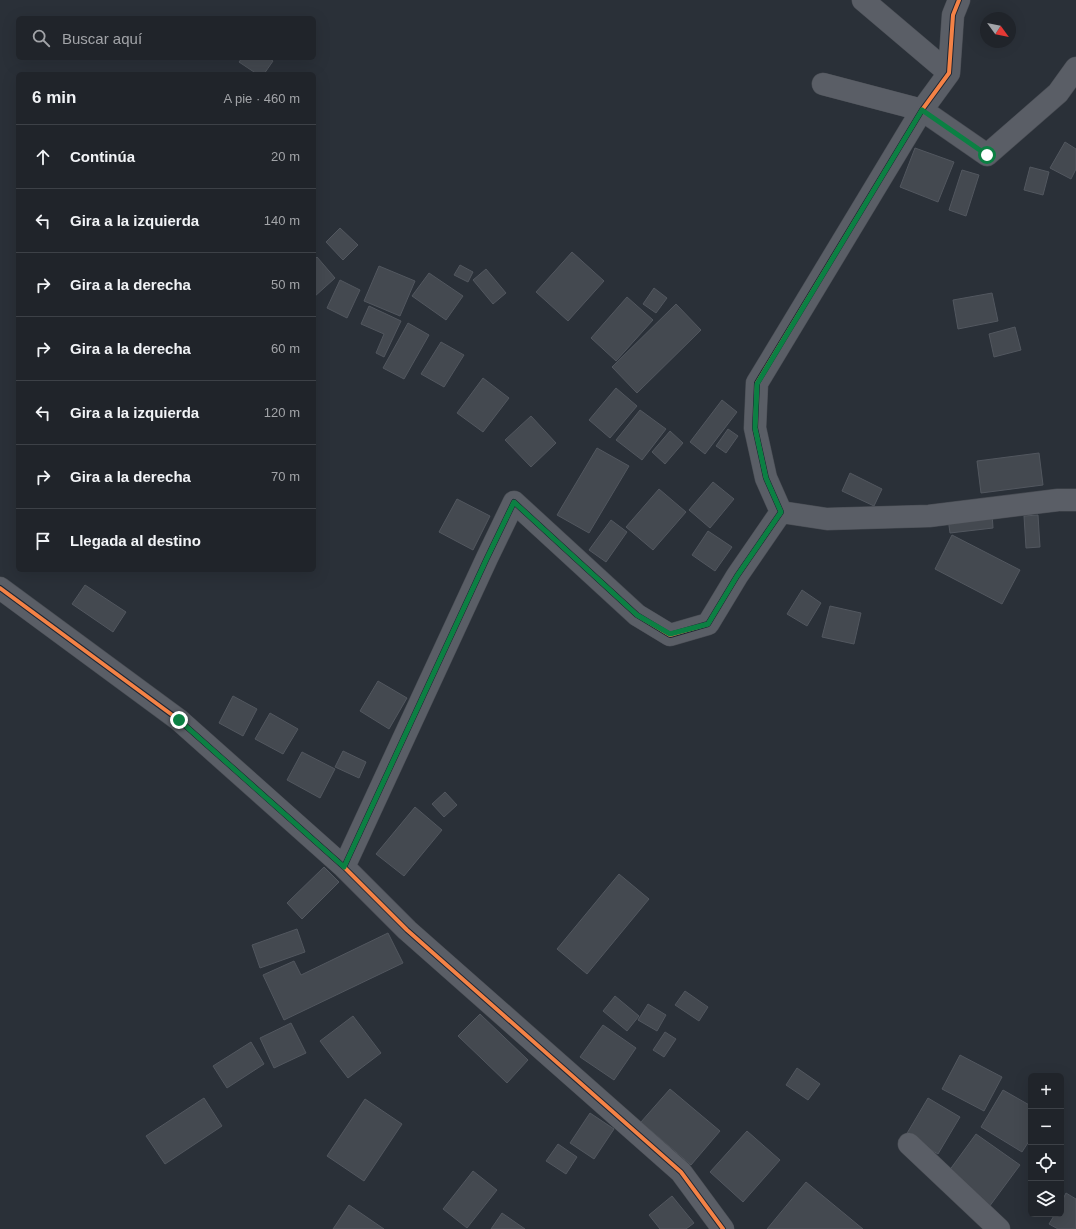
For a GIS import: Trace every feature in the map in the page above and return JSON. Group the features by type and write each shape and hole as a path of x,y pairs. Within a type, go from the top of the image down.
{"street":[{"path":"863,0 949,73"},
{"path":"781,512 766,478 755,428 757,384 922,110 949,73 953,15 959,0"},
{"path":"823,84 922,110 987,155 1058,92 1076,68"},
{"path":"781,512 827,519 929,516 1058,500 1076,500"},
{"path":"344,867 483,565 514,502 637,615 670,634 708,624 737,576 781,512"},
{"path":"0,588 179,720 344,867 407,930 681,1172 723,1229"},
{"path":"909,1144 999,1229"}],"building":[{"path":"240,60 273,61 265,72 254,72 239,62"},
{"path":"1065,142 1076,149 1076,169 1071,179 1050,168"},
{"path":"915,148 954,162 938,202 900,187"},
{"path":"1030,167 1049,172 1043,195 1024,190"},
{"path":"962,170 979,175 966,216 949,210"},
{"path":"340,228 358,245 343,260 326,242"},
{"path":"572,252 604,281 568,321 536,292"},
{"path":"317,257 335,278 316,295"},
{"path":"460,265 473,272 468,282 454,275"},
{"path":"379,266 415,281 400,316 364,301"},
{"path":"486,269 506,293 493,304 473,280"},
{"path":"429,273 463,296 446,320 412,296"},
{"path":"340,280 360,290 347,318 327,308"},
{"path":"654,288 667,298 656,313 643,304"},
{"path":"992,293 998,321 958,329 953,300"},
{"path":"627,297 653,320 616,361 591,338"},
{"path":"676,304 701,330 637,393 612,367"},
{"path":"369,306 401,321 384,357 376,353 384,334 361,324"},
{"path":"408,323 429,335 404,379 383,368"},
{"path":"1015,327 1021,350 994,357 989,334"},
{"path":"441,342 464,355 444,387 421,374"},
{"path":"483,378 509,398 483,432 457,413"},
{"path":"616,388 637,406 610,438 589,420"},
{"path":"722,400 737,412 705,454 690,442"},
{"path":"640,410 666,429 642,460 616,440"},
{"path":"531,416 556,443 531,467 505,440"},
{"path":"728,429 738,436 726,453 716,446"},
{"path":"670,431 683,443 665,464 652,452"},
{"path":"597,448 629,466 589,533 557,515"},
{"path":"1039,453 1043,485 981,493 977,461"},
{"path":"850,473 882,489 874,506 842,491"},
{"path":"713,482 734,499 710,528 689,510"},
{"path":"659,489 686,512 653,550 626,527"},
{"path":"457,499 490,516 473,550 439,532"},
{"path":"992,513 993,528 950,533 948,518"},
{"path":"1038,515 1040,547 1026,548 1024,516"},
{"path":"611,520 627,532 606,562 589,550"},
{"path":"708,531 732,547 715,571 692,555"},
{"path":"952,535 1020,570 1002,604 935,569"},
{"path":"85,585 126,612 113,632 72,604"},
{"path":"802,590 821,603 807,626 787,614"},
{"path":"830,606 861,613 854,644 822,637"},
{"path":"378,681 407,698 389,729 360,711"},
{"path":"233,696 257,709 243,736 219,723"},
{"path":"270,713 298,729 283,754 255,739"},
{"path":"343,751 366,762 359,778 335,767"},
{"path":"302,752 335,769 320,798 287,780"},
{"path":"445,792 457,805 444,817 432,804"},
{"path":"415,807 442,830 404,876 376,854"},
{"path":"324,867 339,882 302,919 287,903"},
{"path":"619,874 649,899 587,974 557,949"},
{"path":"297,929 305,952 260,968 252,945"},
{"path":"388,933 403,963 284,1020 263,975 294,961 301,975"},
{"path":"685,991 708,1007 699,1021 675,1005"},
{"path":"615,996 639,1016 627,1031 603,1011"},
{"path":"648,1004 666,1015 657,1031 638,1020"},
{"path":"480,1014 528,1060 507,1083 458,1036"},
{"path":"353,1016 381,1053 348,1078 320,1041"},
{"path":"291,1023 306,1053 274,1068 260,1038"},
{"path":"603,1025 636,1048 614,1080 580,1057"},
{"path":"665,1032 676,1039 664,1057 653,1050"},
{"path":"251,1042 264,1064 227,1088 213,1066"},
{"path":"960,1055 1002,1077 984,1111 942,1089"},
{"path":"797,1068 820,1084 808,1100 786,1085"},
{"path":"670,1089 720,1131 691,1165 641,1122"},
{"path":"1003,1090 1028,1104 1028,1143 1022,1152 981,1127"},
{"path":"204,1098 222,1126 165,1164 146,1136"},
{"path":"928,1098 960,1117 938,1154 906,1135"},
{"path":"365,1099 402,1124 364,1181 327,1156"},
{"path":"590,1113 614,1129 594,1159 570,1143"},
{"path":"747,1131 780,1160 743,1202 710,1172"},
{"path":"976,1134 1020,1165 989,1207 946,1175"},
{"path":"558,1144 577,1157 566,1174 546,1161"},
{"path":"473,1171 497,1190 467,1228 443,1209"},
{"path":"806,1182 863,1229 767,1229"},
{"path":"1066,1193 1076,1199 1076,1229 1058,1229 1049,1224 1053,1217 1064,1217 1064,1197"},
{"path":"672,1196 694,1223 686,1229 660,1229 649,1215"},
{"path":"349,1205 384,1229 333,1229"},
{"path":"502,1213 525,1229 491,1229"}],"cycle path":[{"path":"344,867 514,502 637,615 670,635 708,624 737,576 781,512 766,478 755,428 757,383 922,110 949,73 953,15 959,0"},
{"path":"0,588 179,720 344,867 407,930 681,1172 723,1229"}],"route":[{"path":"179,720 344,867 514,502 637,615 670,634 708,624 737,576 781,512 766,478 755,428 757,384 922,110 987,155"}]}
